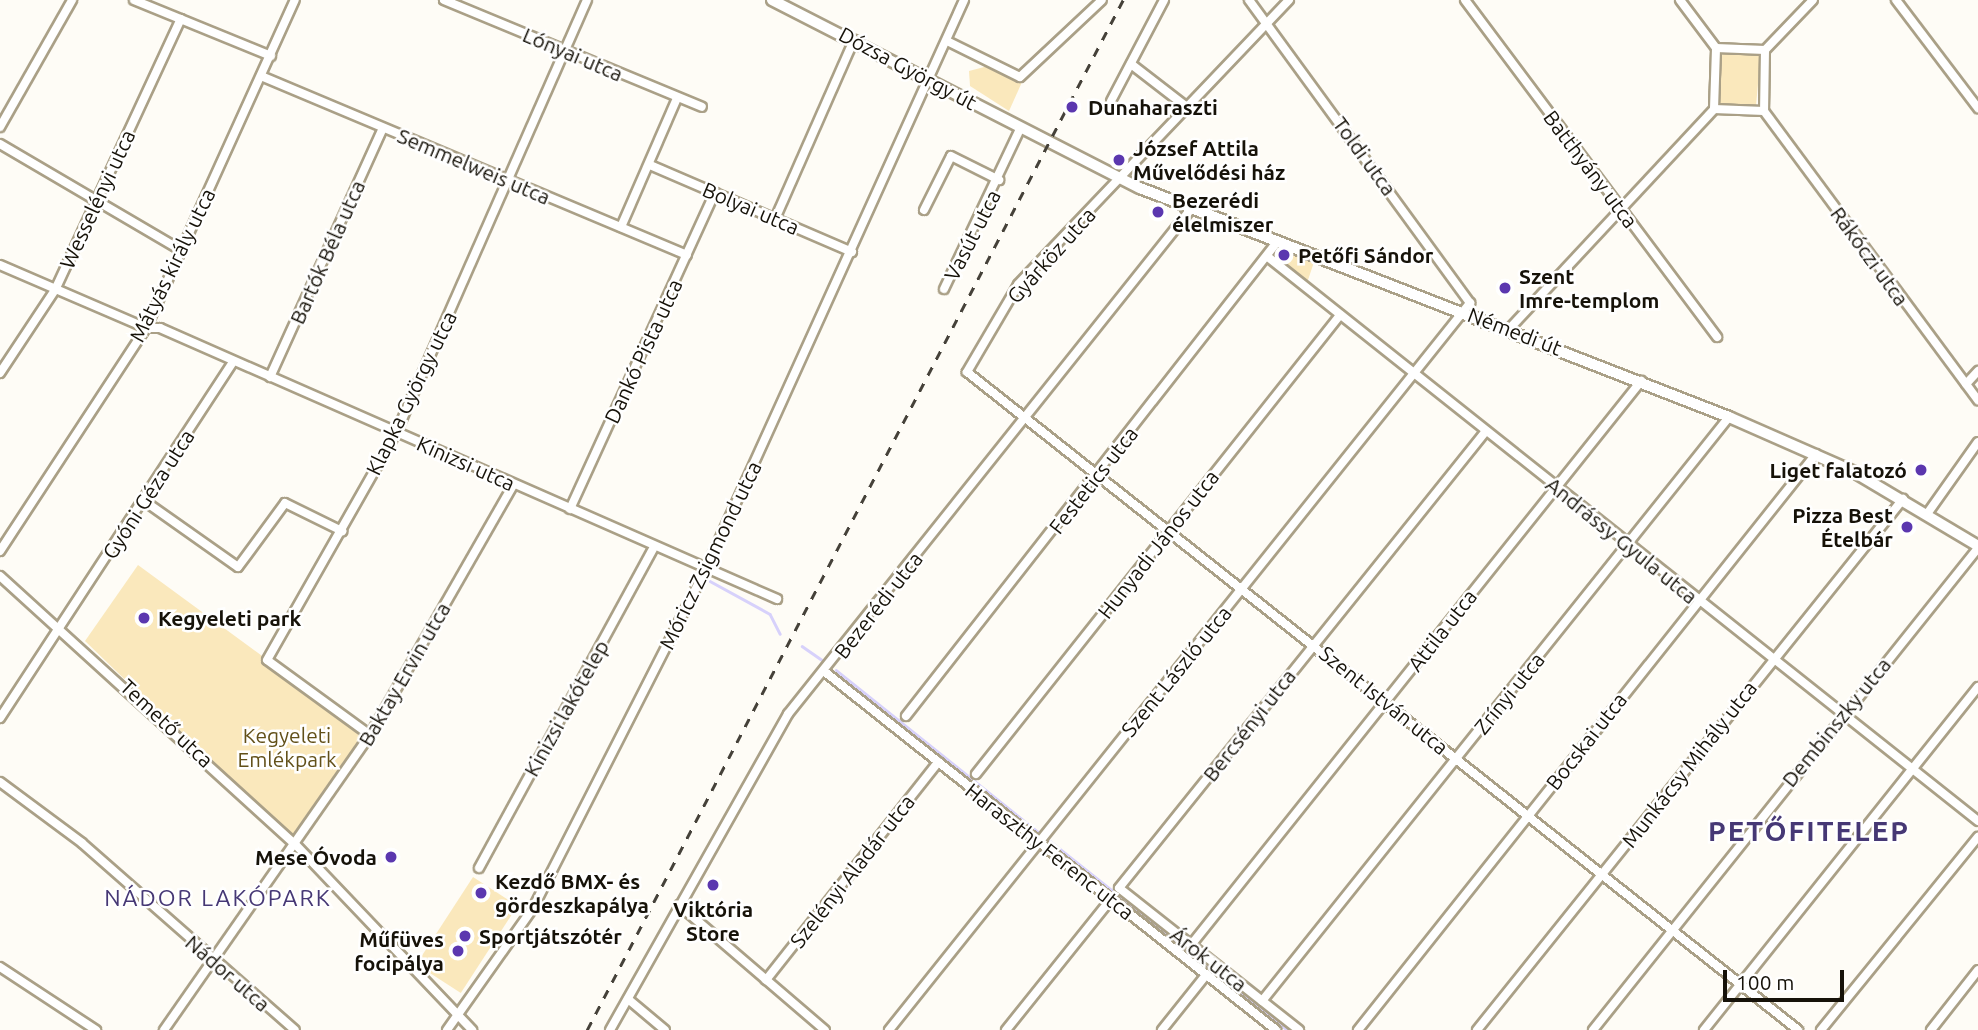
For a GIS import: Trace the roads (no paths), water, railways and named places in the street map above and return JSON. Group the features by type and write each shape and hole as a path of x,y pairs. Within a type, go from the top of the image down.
{"main road":[{"name":"Dózsa György út","path":"772,0 1042,138"},
{"name":"Némedi út","path":"1042,138 1120,179 1191,209 1510,328 1816,454 1903,499 1978,547"}],"street":[{"path":"0,127 72,0"},
{"path":"134,0 271,56"},
{"name":"Mátyás király utca","path":"0,551 146,328 295,0"},
{"name":"Lónyai utca","path":"444,0 702,107"},
{"name":"Klapka György utca","path":"370,735 267,660 396,433 510,181 587,0"},
{"name":"Móricz Zsigmond utca","path":"447,1030 533,908 705,570 852,252 964,0"},
{"path":"947,41 1020,77 1102,0"},
{"path":"1111,101 1164,0"},
{"name":"Toldi utca","path":"1249,0 1471,300 1460,310"},
{"name":"Gyárköz utca","path":"967,372 1018,285 1289,0"},
{"name":"Batthyány utca","path":"1465,0 1717,337"},
{"path":"1510,328 1714,109 1716,48 1681,0"},
{"path":"1714,109 1764,111 1765,50 1813,0"},
{"path":"1896,0 1978,108"},
{"name":"Wesselényi utca","path":"0,373 55,290 181,19"},
{"path":"775,219 854,40"},
{"path":"1716,48 1765,50"},
{"path":"1131,64 1188,108"},
{"name":"Semmelweis utca","path":"261,76 687,255"},
{"path":"621,227 677,98"},
{"name":"Rákóczi utca","path":"1764,111 1978,400"},
{"name":"Vasút utca","path":"944,289 999,180 1021,127"},
{"name":"Bartók Béla utca","path":"270,377 383,128"},
{"path":"0,144 181,250"},
{"name":"Vasút utca","path":"925,210 951,156 999,180"},
{"name":"Bolyai utca","path":"650,165 852,252"},
{"name":"Dankó Pista utca","path":"570,509 715,193"},
{"name":"Bezerédi utca","path":"610,1030 762,752 1191,209"},
{"name":"Festetics utca","path":"906,716 1268,257 1277,242"},
{"name":"Andrássy Gyula utca","path":"1268,257 1628,542 1840,715 1978,821"},
{"name":"Kinizsi utca","path":"0,265 146,328 160,328 570,509 653,549 777,599"},
{"name":"Szent László utca","path":"889,1030 1243,588 1460,310"},
{"name":"Hunyadi János utca","path":"976,774 1340,315"},
{"name":"Gyóni Géza utca","path":"0,718 233,362"},
{"path":"1966,384 1978,371"},
{"name":"Szent István utca","path":"967,372 1314,644 1798,1030"},
{"name":"Attila utca","path":"1191,945 1641,381"},
{"name":"Zrínyi utca","path":"1262,1001 1729,416"},
{"name":"Bercsényi utca","path":"1119,888 1486,431"},
{"path":"1927,514 1978,442"},
{"name":"Bocskai utca","path":"1358,1030 1696,600 1816,454"},
{"name":"Baktay Ervin utca","path":"164,1030 210,959 295,844 370,735 514,484"},
{"name":"Munkácsy Mihály utca","path":"1477,1030 1771,660 1903,499"},
{"path":"143,500 238,567 285,503 342,531"},
{"name":"Dembinszky utca","path":"1593,1030 1840,715 1978,547"},
{"name":"Kinizsi lakótelep","path":"479,868 653,549"},
{"name":"Temető utca","path":"0,576 62,626 295,844 459,1013 472,1030"},
{"name":"Haraszthy Ferenc utca","path":"825,672 1276,1030"},
{"path":"1704,1030 1978,687"},
{"name":"Szelényi Aladár utca","path":"766,979 938,762"},
{"name":"Nádor utca","path":"0,782 82,843 210,959 295,1030"},
{"path":"1821,1030 1978,837"},
{"name":"Árok utca","path":"1119,888 1299,1030"},
{"path":"1006,1030 1111,899"},
{"path":"679,905 825,1030"},
{"path":"0,967 96,1030"},
{"path":"1931,1030 1978,970"},
{"path":"1162,1030 1206,975"},
{"path":"628,999 665,1030"}],"waterway":[{"path":"710,581 770,614 780,634"},
{"path":"802,646 825,662"},
{"path":"836,670 1037,831"},
{"path":"1050,841 1288,1030"}],"railway":[{"path":"587,1030 1123,0"}],"place":[{"name":"Dunaharaszti","path":"1072,107"},
{"name":"József Attila Művelődési ház","path":"1119,160"},
{"name":"Bezerédi élelmiszer","path":"1158,212"},
{"name":"Petőfi Sándor","path":"1284,255"},
{"name":"Szent Imre-templom","path":"1505,288"},
{"name":"Liget falatozó","path":"1921,470"},
{"name":"Pizza Best Ételbár","path":"1907,527"},
{"name":"Kegyeleti park","path":"144,618"},
{"name":"Mese Óvoda","path":"391,857"},
{"name":"Viktória Store","path":"713,885"},
{"name":"Kezdő BMX- és gördeszkapálya","path":"481,893"},
{"name":"Sportjátszótér","path":"465,936"},
{"name":"Műfüves focipálya","path":"458,951"}],"district":[{"name":"PETŐFITELEP","path":"1809,831"},
{"name":"NÁDOR LAKÓPARK","path":"218,898"}],"park label":[{"name":"Kegyeleti Emlékpark","path":"287,747"}]}
